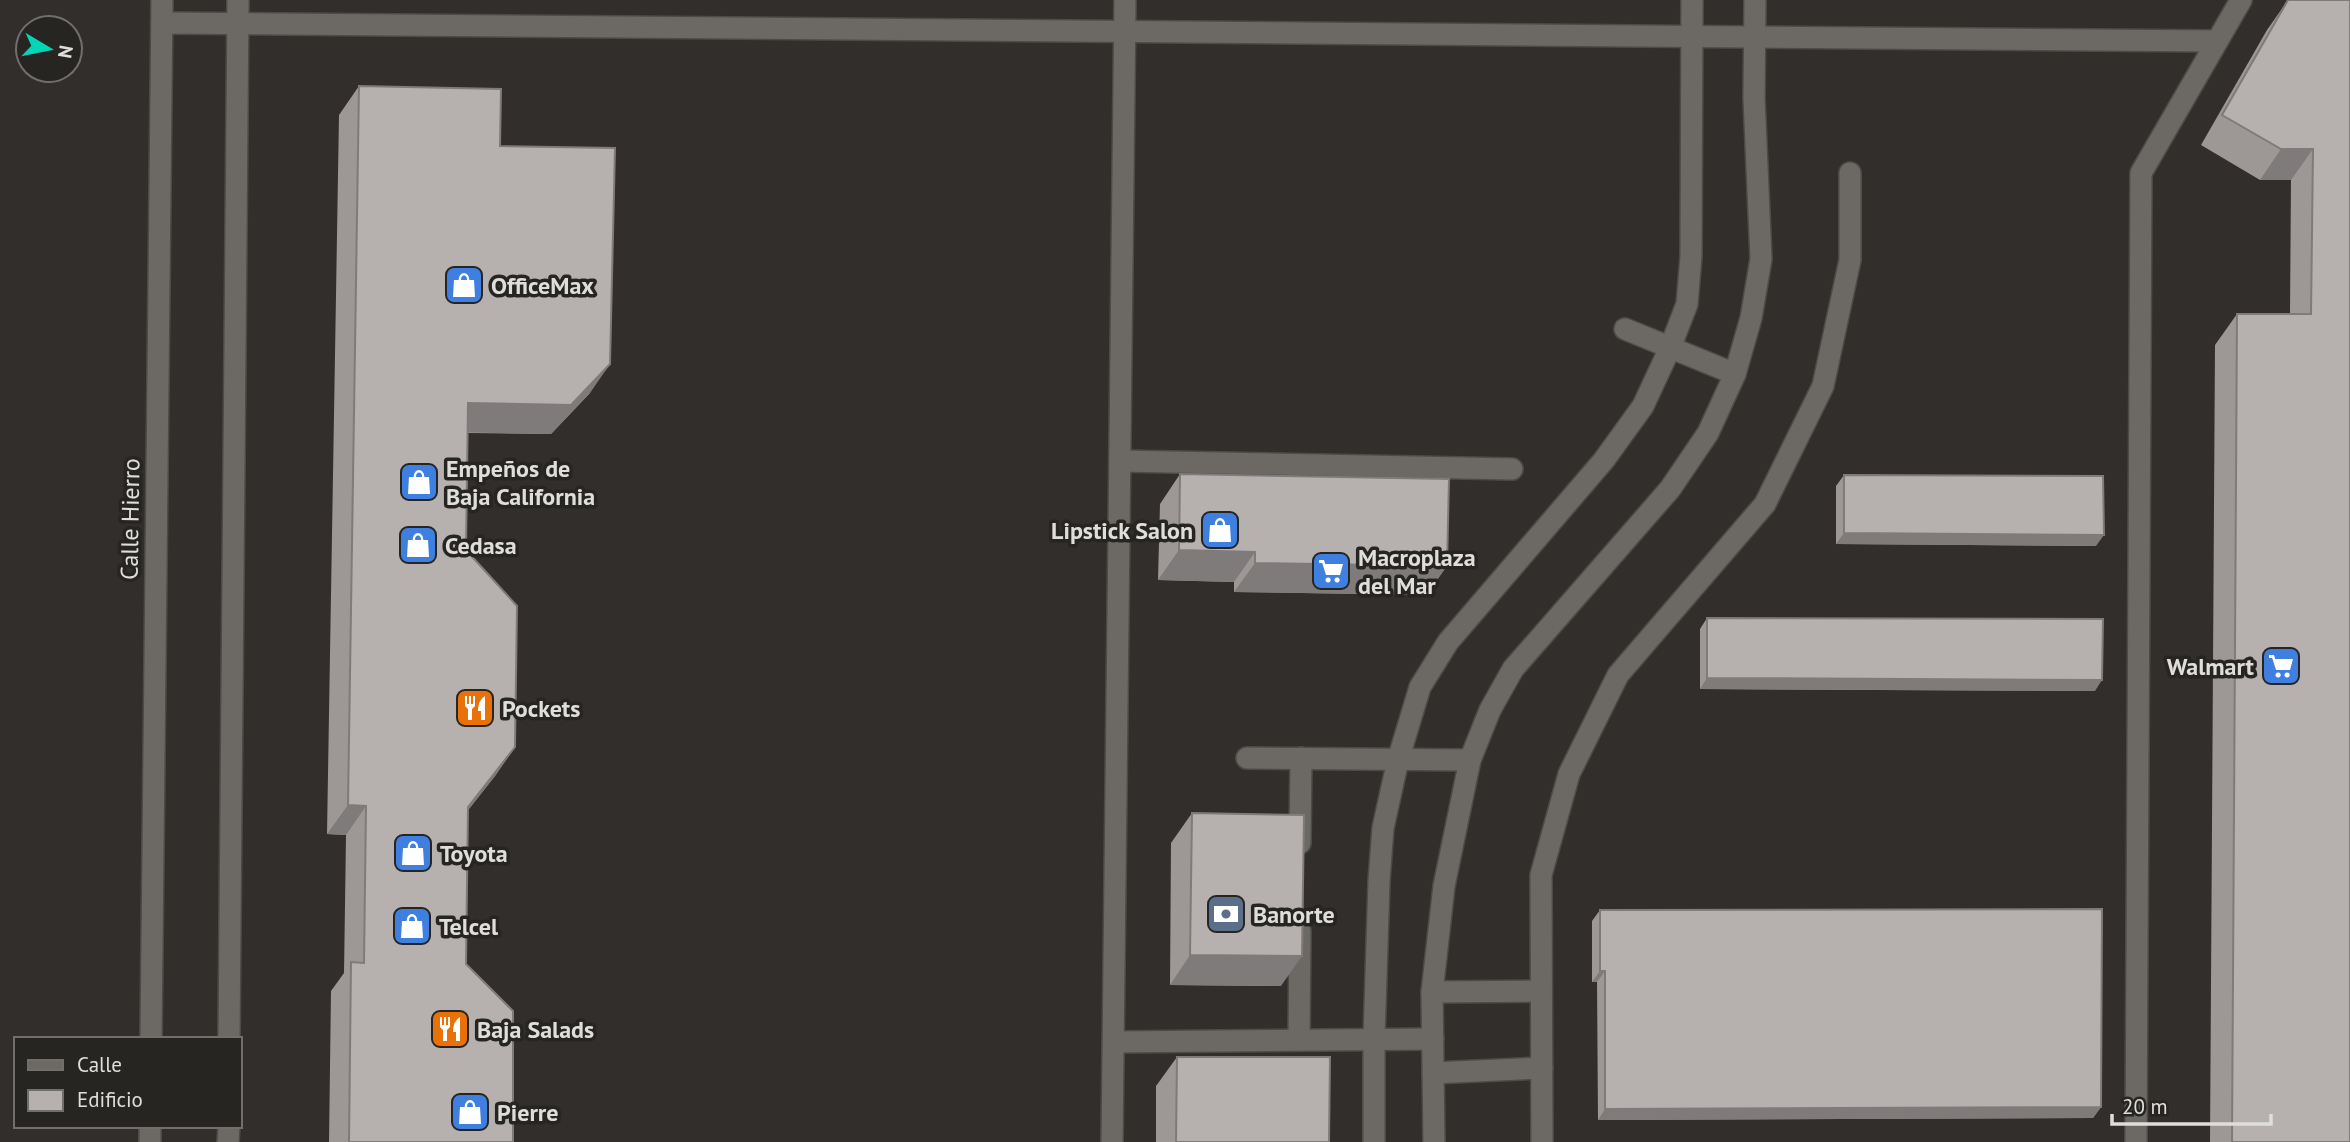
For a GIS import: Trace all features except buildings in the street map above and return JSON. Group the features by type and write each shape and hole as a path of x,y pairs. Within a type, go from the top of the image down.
{"street":[{"name":"Calle Hierro","path":"151,1037 162,0"},
{"path":"229,1037 238,0"},
{"path":"1112,1142 1125,0"},
{"path":"1374,1142 1374,1039 1383,828 1398,760 1420,687 1448,642 1604,460 1643,406 1670,348 1687,304 1691,256 1692,0"},
{"path":"1434,1142 1432,992 1444,886 1470,760 1490,710 1513,669 1670,489 1708,433 1735,374 1751,318 1761,259 1754,98 1755,0"},
{"path":"2137,1142 2141,173 2241,0"},
{"path":"162,23 2217,41"},
{"path":"1542,1142 1541,875 1569,774 1618,676 1765,505 1824,386 1850,260 1850,173"},
{"path":"1625,329 1735,374"},
{"path":"1120,461 1512,469"},
{"path":"1247,758 1470,760"},
{"path":"1300,758 1300,865"},
{"path":"1299,1040 1300,905"},
{"path":"1432,992 1541,991"},
{"path":"1114,1042 1433,1039"},
{"path":"1433,1073 1542,1068"}],"place":[{"name":"OfficeMax","path":"464,285"},
{"name":"Empeños de Baja California","path":"419,482"},
{"name":"Lipstick Salon","path":"1220,530"},
{"name":"Cedasa","path":"418,545"},
{"name":"Macroplaza del Mar","path":"1331,571"},
{"name":"Walmart","path":"2281,666"},
{"name":"Pockets","path":"475,708"},
{"name":"Toyota","path":"413,853"},
{"name":"Banorte","path":"1226,914"},
{"name":"Telcel","path":"412,926"},
{"name":"Baja Salads","path":"450,1029"},
{"name":"Pierre","path":"470,1112"}]}
